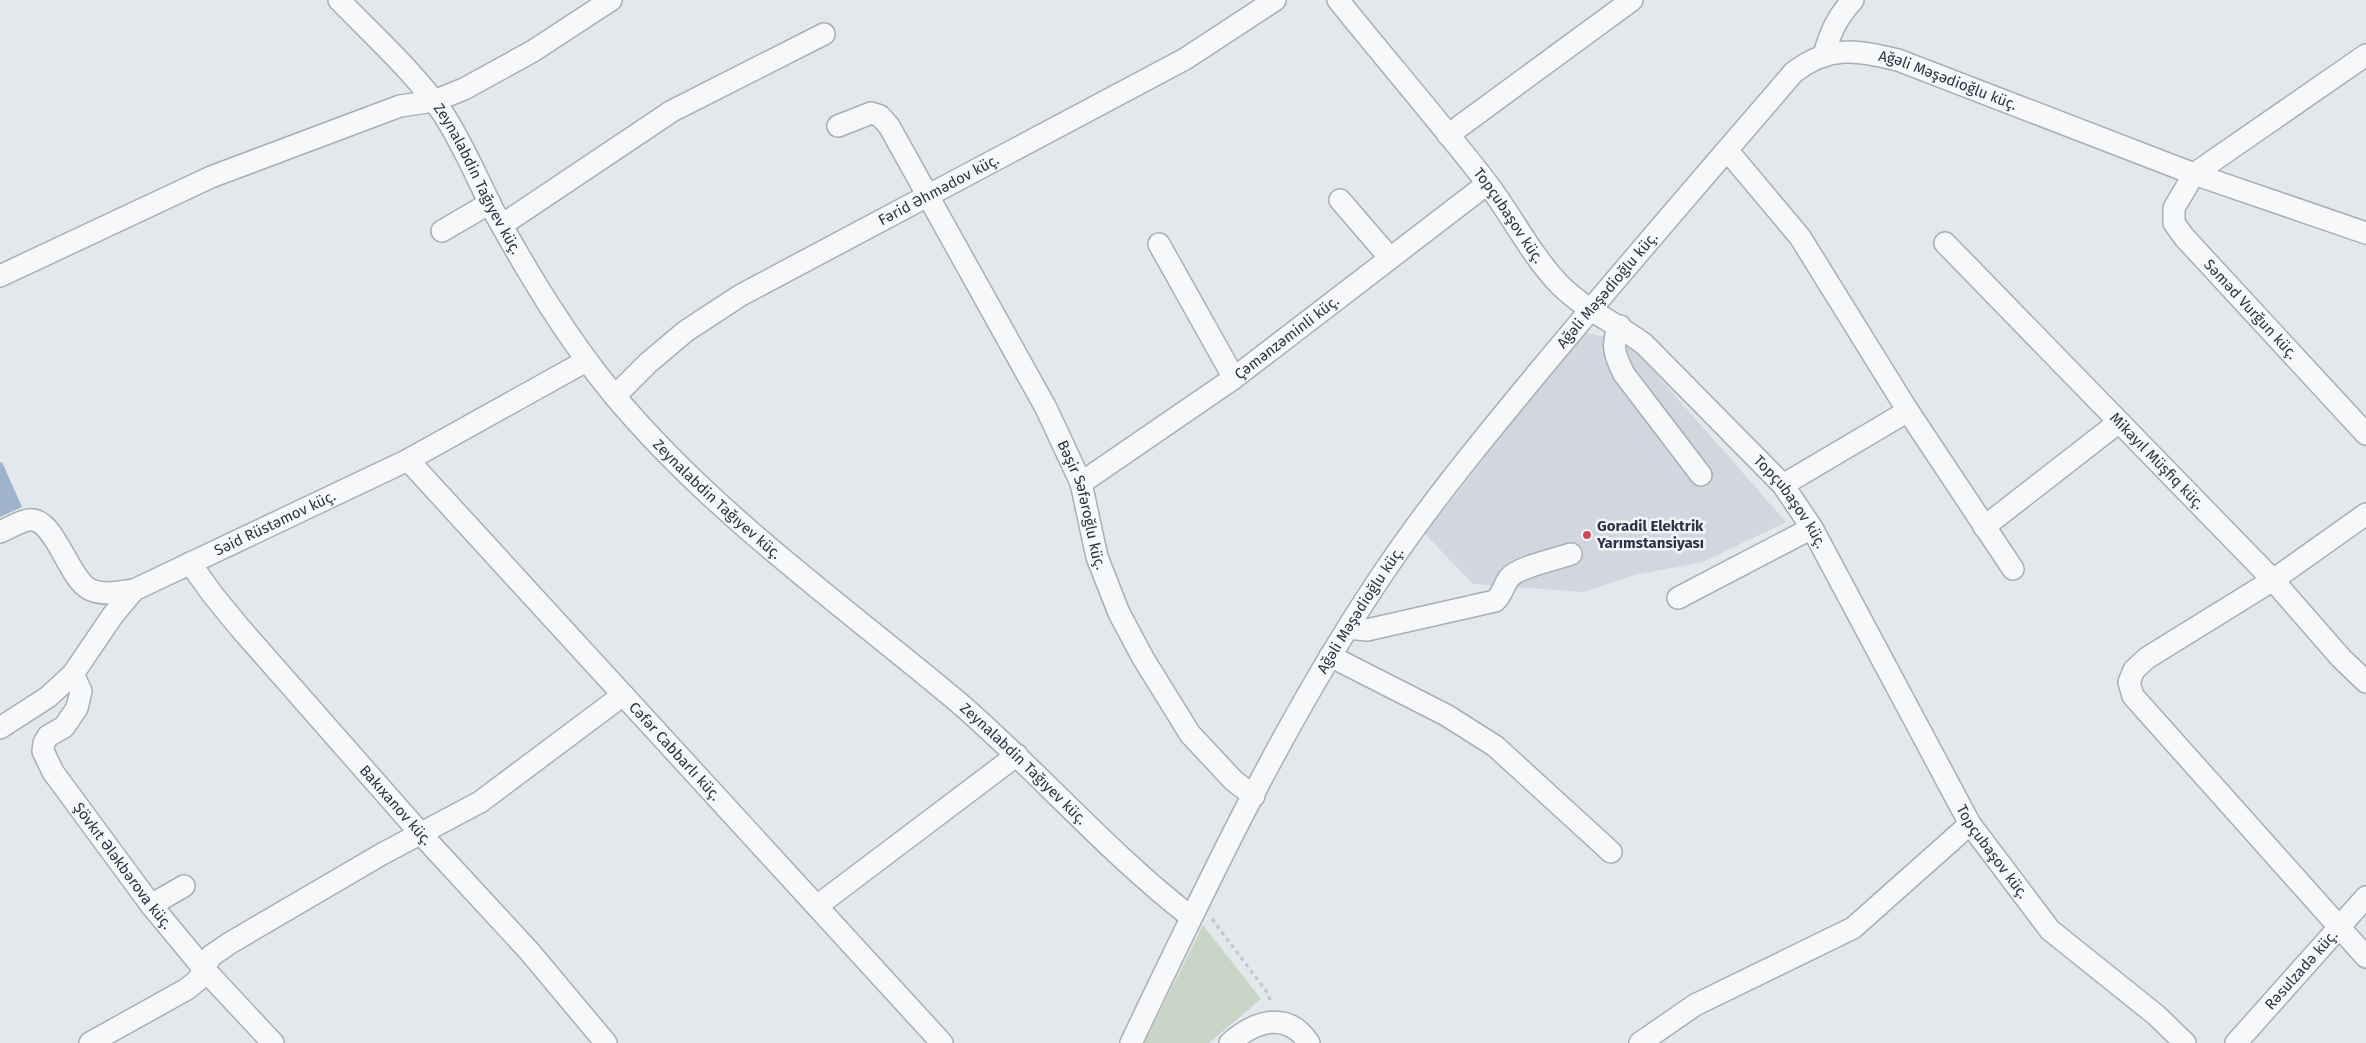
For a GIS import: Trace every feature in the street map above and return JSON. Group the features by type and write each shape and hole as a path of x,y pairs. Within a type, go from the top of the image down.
{"street":[{"name":"Zeynalabdin Tağıyev küç.","path":"339,0 434,101 455,135 502,225 541,292 586,361 672,461 714,500 960,704 1017,754 1163,896 1193,914"},
{"path":"0,276 212,177 400,106 434,101 464,88 533,51 611,0"},
{"name":"Fərid Əhmədov küç.","path":"615,396 648,363 686,331 741,295 929,197 1184,59 1275,0"},
{"name":"Topçubaşov küç.","path":"1338,0 1487,184 1545,268 1561,286 1590,309 1620,326 1644,344 1783,485 1812,528 1970,824 2050,930 2156,1015 2186,1043"},
{"path":"1448,136 1632,0"},
{"path":"1824,55 1830,32 1841,13 1853,0"},
{"path":"502,225 672,111 824,34"},
{"name":"Ağəli Məşədioğlu küç.","path":"1131,1043 1193,914 1254,796 1330,656 1391,562 1439,496 1590,309 1794,72 1810,60 1824,55 1845,52 1868,53 1898,60 2194,174 2366,233"},
{"path":"2194,174 2366,55"},
{"name":"Bəşir Səfəroğlu küç.","path":"838,126 871,113 880,116 889,126 1046,408 1081,483 1097,557 1119,613 1143,658 1190,734 1234,781 1254,796"},
{"path":"1728,150 1800,237 1908,411 2013,569"},
{"name":"Səməd Vurğun küç.","path":"2194,174 2174,208 2174,223 2184,237 2366,434"},
{"name":"Çəmənzəminli küç.","path":"1081,483 1234,378 1487,184"},
{"path":"1340,200 1390,258"},
{"path":"442,231 490,203"},
{"name":"Mikayıl Müşfiq küç.","path":"1945,243 2274,580 2341,658 2366,682"},
{"path":"1159,244 1234,378"},
{"path":"1620,326 1614,338 1617,360 1624,374 1701,475"},
{"name":"Səid Rüstəmov küç.","path":"0,728 48,698 72,674 113,615 134,590 408,460 586,361"},
{"path":"1783,485 1908,411"},
{"path":"1984,526 2119,422"},
{"name":"Cəfər Cabbarlı küç.","path":"408,460 942,1043"},
{"path":"2366,514 2274,580 2147,658 2134,670 2129,682 2133,696 2366,957"},
{"path":"0,532 29,519 41,522 50,532 75,574 87,588 102,593 134,590"},
{"path":"1678,598 1812,528"},
{"path":"1348,628 1367,630 1495,601 1502,595 1504,586 1510,576 1571,554"},
{"name":"Bakıxanov küç.","path":"190,563 213,596 240,628 421,834 530,951 606,1043"},
{"path":"1330,656 1446,715 1495,746 1611,852"},
{"name":"Şövkıt Ələkbərova küç.","path":"72,674 81,691 78,708 64,727 48,736 42,751 54,772 151,905 204,969 273,1043"},
{"path":"90,1043 187,989 198,980 211,956 230,943 382,854 480,802 623,695"},
{"path":"817,906 1017,754"},
{"path":"1640,1043 1695,1004 1854,928 1970,824"},
{"path":"151,905 184,886"},
{"name":"Rəsulzadə küç.","path":"2236,1043 2339,925 2366,897"},
{"path":"1230,1043 1255,1026 1268,1022 1280,1022 1297,1030 1308,1043"}],"path":[{"path":"1193,914 1216,921 1267,992 1280,1022"}],"shaded area":[{"path":"1583,332 1628,342 1786,522 1703,562 1634,575 1583,592 1473,584 1425,534"}],"green space":[{"path":"1203,925 1261,999 1209,1043 1144,1043"}],"water":[{"path":"2,462 22,507 0,517 0,463"}],"place":[{"name":"Goradil Elektrik Yarımstansiyası","path":"1587,535"}]}
